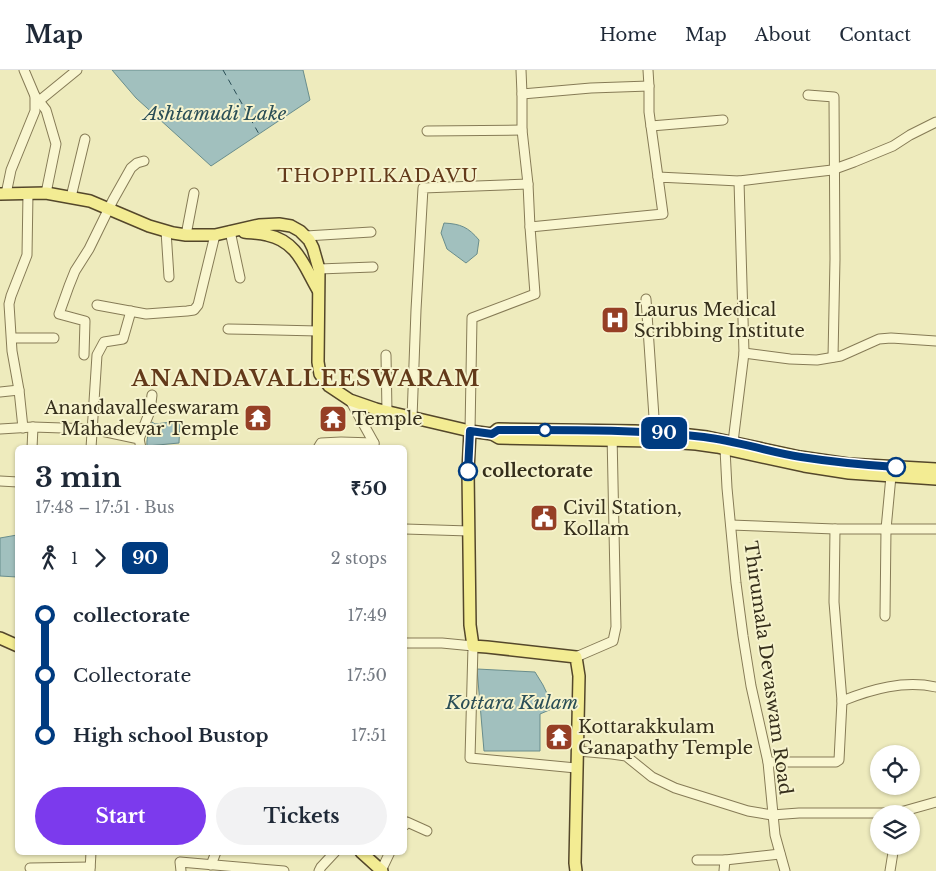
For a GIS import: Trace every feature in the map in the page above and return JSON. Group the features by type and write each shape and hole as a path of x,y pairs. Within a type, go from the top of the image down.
{"main road":[{"path":"3,194 46,193 90,201 149,226 186,235 215,235 259,225 279,224 291,226 306,236 314,248 319,269 318,362 320,374 329,386 350,400 387,412 470,431 492,434 498,430 612,436 652,441 729,446 848,464 936,469"},
{"path":"232,231 266,235 292,247 319,292"},
{"path":"470,431 468,471 470,625 473,646 576,657 579,676 576,768 576,871"},
{"path":"612,436 655,432 707,437 729,446 804,466 849,473 936,479"},
{"path":"0,638 15,645"},
{"path":"364,855 381,871"}],"street":[{"path":"24,70 37,98 46,110 56,144 46,193"},
{"path":"3,194 35,111 37,98 77,70"},
{"path":"470,431 472,318 535,294 528,184 522,130 521,70"},
{"path":"530,227 663,214 649,112 650,86 648,70"},
{"path":"522,94 591,88 650,86"},
{"path":"808,95 834,97 835,259 832,357"},
{"path":"651,126 723,120"},
{"path":"658,177 739,181 834,169 893,146 936,122"},
{"path":"427,130 522,130"},
{"path":"71,198 85,139"},
{"path":"84,355 85,321 59,314 75,271 89,249 108,208 131,168 137,163 144,161"},
{"name":"Thirumala Devaswam Road","path":"739,181 744,353 729,446 727,488 743,636 751,686 768,762 774,836 785,871"},
{"path":"412,418 423,188 528,184"},
{"path":"28,193 28,255 11,296 5,304 19,390 31,445"},
{"path":"186,235 194,193"},
{"path":"166,231 169,277"},
{"path":"232,231 240,278"},
{"path":"306,236 371,232"},
{"path":"97,305 146,314 194,310 198,305 215,235"},
{"path":"319,269 372,267"},
{"path":"646,299 655,432"},
{"path":"91,445 97,355 104,342 123,338 131,311"},
{"path":"228,329 318,331"},
{"path":"12,338 54,338"},
{"path":"744,353 790,359 817,360 842,356 878,339 936,341"},
{"path":"386,355 387,412"},
{"path":"0,392 19,390"},
{"path":"0,429 92,429 140,443 150,411 152,395"},
{"path":"320,445 321,443 374,445 350,400"},
{"path":"576,657 613,641 616,627 612,436"},
{"path":"885,616 886,528 891,476"},
{"path":"0,481 15,482"},
{"path":"731,525 835,529 936,529"},
{"path":"407,529 469,531"},
{"path":"768,762 838,761 842,701 834,602 835,529"},
{"path":"407,643 442,643 473,646 470,758 576,768"},
{"path":"842,701 877,689 908,684 936,687"},
{"path":"578,752 626,756 652,776 675,788 748,811 772,815 870,813"},
{"path":"920,807 936,802"},
{"path":"407,822 427,831"},
{"path":"696,860 725,860 780,854"},
{"path":"30,868 90,869 91,855"},
{"path":"211,865 215,855"},
{"path":"319,871 332,855"},
{"path":"381,871 389,855"},
{"path":"890,871 893,855"},
{"path":"724,871 725,860"},
{"path":"181,871 180,862 284,871"}],"water":[{"name":"Ashtamudi Lake","path":"112,70 303,70 310,100 211,166 136,98"},
{"path":"444,223 464,227 479,240 477,254 466,263 447,249 441,233"},
{"path":"180,421 179,443 147,445 152,422 155,424"},
{"path":"15,535 15,577 0,576 0,538"},
{"name":"Kottara Kulam","path":"477,669 535,672 554,708 540,714 540,751 484,751"}],"ferry route":[{"path":"223,70 259,134"}],"bus line":[{"name":"90","path":"468,471 470,431 492,434 498,430 635,431 707,437 800,457 848,464 896,467"}],"place":[{"name":"Laurus Medical Scribbing Institute","path":"615,320"},
{"name":"Anandavalleeswaram Mahadevar Temple","path":"258,418"},
{"name":"Temple","path":"333,419"},
{"name":"collectorate","path":"468,471"},
{"name":"Civil Station, Kollam","path":"544,518"},
{"name":"Kottarakkulam Ganapathy Temple","path":"559,737"}],"district":[{"name":"THOPPILKADAVU","path":"378,175"},
{"name":"ANANDAVALLEESWARAM","path":"306,378"}]}
